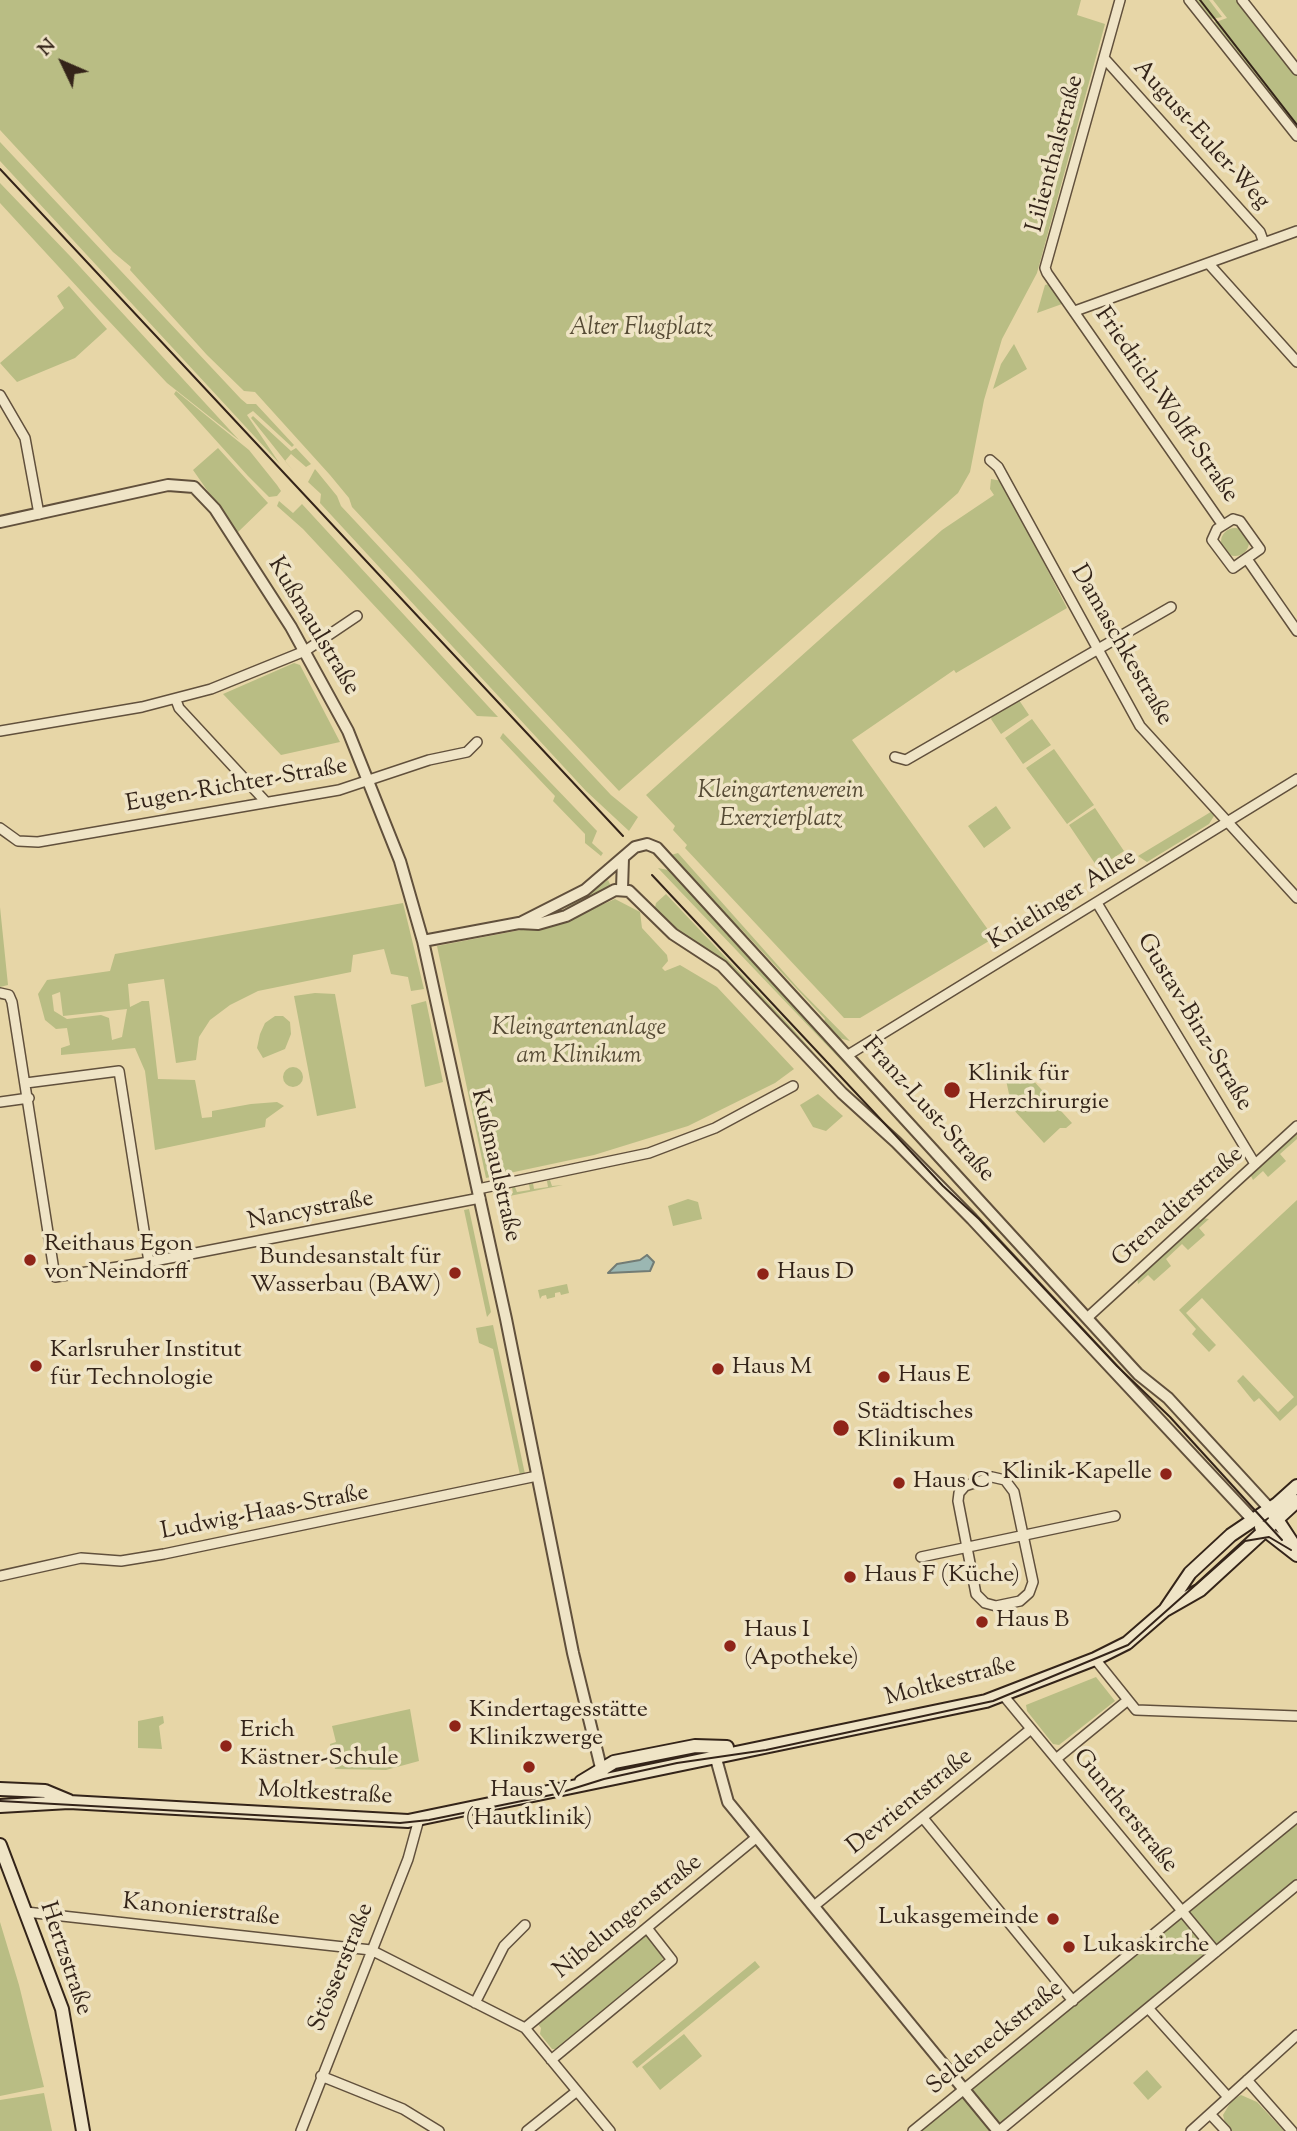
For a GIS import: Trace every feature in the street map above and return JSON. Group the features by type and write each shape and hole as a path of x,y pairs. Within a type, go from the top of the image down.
{"main road":[{"name":"Moltkestraße","path":"0,1806 69,1801 419,1819 575,1786 602,1774 772,1746 1003,1695 1095,1659 1127,1643 1165,1610 1200,1590 1265,1531 1274,1514 1297,1486"},
{"name":"Moltkestraße","path":"1165,1610 1190,1573 1236,1530 1297,1501"},
{"path":"1274,1514 1297,1553"},
{"path":"1253,1520 1297,1553"},
{"name":"Moltkestraße","path":"602,1774 614,1762 695,1746 772,1746"},
{"name":"Moltkestraße","path":"0,1789 45,1791 69,1801"},
{"name":"Hertzstraße","path":"0,1844 62,2008 83,2131"}],"street":[{"name":"Lilienthalstraße","path":"1075,311 1048,276 1045,268 1120,0"},
{"path":"1189,0 1297,136"},
{"path":"1242,0 1297,70"},
{"name":"August-Euler-Weg","path":"1104,58 1260,232 1264,243"},
{"path":"1075,311 1297,231"},
{"path":"1209,264 1297,362"},
{"name":"Friedrich-Wolff-Straße","path":"1075,311 1222,524"},
{"path":"0,395 25,438 39,514 0,522"},
{"name":"Damaschkestraße","path":"990,460 998,467 1140,726 1297,898"},
{"name":"Kußmaulstraße","path":"39,514 168,485 194,487 215,509 305,651 345,724 400,861 423,941 602,1774"},
{"name":"Friedrich-Wolff-Straße","path":"1233,519 1240,521 1260,549 1233,568 1212,540 1222,524 1233,519"},
{"path":"1247,559 1297,631"},
{"path":"895,757 906,760 1171,607"},
{"path":"0,731 176,700 233,681 305,651 357,616"},
{"path":"176,700 178,708 266,802"},
{"name":"Eugen-Richter-Straße","path":"0,828 18,841 38,842 339,790 429,760 467,752 477,742"},
{"name":"Knielinger Allee","path":"848,1055 1297,779"},
{"name":"Franz-Lust-Straße","path":"423,941 519,923 556,907 584,890 643,844 660,850 1138,1374 1168,1398 1274,1514"},
{"path":"622,889 623,858"},
{"name":"Franz-Lust-Straße","path":"519,923 538,924 566,916 622,889 629,891 673,934 703,951 722,966 842,1093 891,1137 972,1219 1253,1520"},
{"name":"Gustav-Binz-Straße","path":"1097,902 1255,1164"},
{"name":"Nancystraße","path":"4,994 29,1098 55,1277 149,1262 479,1194"},
{"path":"26,1083 119,1071 149,1262"},
{"path":"479,1194 649,1153 715,1128 793,1086"},
{"path":"0,1102 29,1098"},
{"name":"Grenadierstraße","path":"1087,1318 1297,1126"},
{"name":"Ludwig-Haas-Straße","path":"0,1576 81,1558 121,1561 153,1556 537,1476"},
{"path":"987,1478 1002,1479 1013,1488 1024,1534 1032,1587 1025,1597 1015,1602 990,1605 978,1598 966,1547 959,1493 971,1483 987,1478"},
{"path":"921,1557 1115,1516"},
{"path":"1095,1659 1136,1710"},
{"name":"Guntherstraße","path":"1003,1695 1216,1952"},
{"path":"1056,1759 1128,1700"},
{"path":"1118,1709 1297,1717"},
{"name":"Devrientstraße","path":"814,1906 1031,1729"},
{"path":"715,1755 723,1794 998,2131 1297,1885"},
{"name":"Seldeneckstraße","path":"913,2131 1297,1817"},
{"path":"923,1818 1073,2001"},
{"name":"Stösserstraße","path":"302,2131 321,2076 408,1859 419,1819"},
{"name":"Nibelungenstraße","path":"525,2028 757,1837"},
{"name":"Kanonierstraße","path":"26,1912 371,1950"},
{"path":"475,2003 504,1946 525,1925"},
{"path":"551,2060 672,1960 647,1928"},
{"path":"371,1950 525,2028 610,2131"},
{"path":"1148,2008 1228,2097"},
{"path":"1191,2131 1297,2035"},
{"path":"321,2076 403,2109 439,2131"},
{"path":"1247,2080 1292,2131"},
{"path":"527,2131 577,2091"},
{"path":"1210,2114 1226,2131"}],"green space":[{"name":"Alter Flugplatz","path":"0,0 1081,0 1077,15 1105,24 1037,273 1002,339 984,400 970,472 958,493 619,791 352,507 349,498 330,475 255,392 244,391 207,355 130,270 131,267 113,252 0,130"},
{"path":"1196,0 1209,0 1222,17 1211,19"},
{"path":"1213,0 1236,0 1297,75 1297,131 1214,29 1216,26 1213,23 1227,18"},
{"path":"0,142 241,399 247,404 256,404 294,445 292,447 253,411 247,415 280,464 0,161"},
{"path":"0,183 239,440 167,383 92,303 0,203"},
{"path":"1049,284 1062,304 1037,313 1045,285"},
{"path":"69,286 107,329 75,358 17,382 0,363 64,308 57,296"},
{"path":"1014,344 1027,369 993,389 1001,364"},
{"path":"176,391 249,450 281,491 277,496 269,497 248,476 174,394"},
{"path":"253,416 291,451 296,448 311,464 306,467 291,454 285,461 251,418"},
{"path":"218,448 268,503 237,533 193,470"},
{"path":"315,469 337,496 341,506 611,795 638,817 629,831 586,791 320,503 321,494 308,482"},
{"name":"Kleingartenverein Exerzierplatz","path":"991,479 1002,481 1067,608 956,673 954,670 852,740 994,938 860,1018 844,1018 685,848 687,845 673,830 675,826 646,795 942,530 994,495 990,489"},
{"path":"279,501 293,513 302,504 498,717 477,716 303,529 277,506"},
{"path":"1235,528 1245,532 1249,542 1245,552 1235,556 1225,552 1221,542 1225,532"},
{"path":"294,663 300,665 340,742 281,755 223,694"},
{"path":"1019,700 1029,715 1001,734 991,719 993,715"},
{"path":"1032,719 1051,745 1023,764 1005,738"},
{"path":"503,733 597,831 592,843 603,853 601,856 585,843 585,834 553,801 555,796 500,738"},
{"path":"1054,749 1094,805 1067,824 1026,768"},
{"path":"996,806 1011,828 984,848 968,826"},
{"path":"1095,808 1124,851 1098,868 1069,825"},
{"path":"1214,810 1209,824 1147,862 1138,856"},
{"path":"678,853 798,988 850,1041 839,1038 823,1024 825,1019 740,928 733,925 671,855"},
{"path":"658,868 673,871 860,1076 858,1078"},
{"path":"608,880 611,886 600,894 557,914"},
{"path":"666,894 791,1027 847,1090 845,1092 717,957 675,932 654,912 656,903"},
{"name":"Kleingartenanlage am Klinikum","path":"615,899 640,912 642,928 667,955 668,961 662,968 665,971 680,965 717,987 794,1069 775,1083 688,1126 594,1155 486,1178 437,946 563,922"},
{"path":"403,903 424,989 411,991 408,977 391,974 384,949 353,955 351,972 258,991 230,1005 210,1020 199,1037 196,1060 176,1063 164,979 128,984 130,1007 142,1001 149,1001 158,1079 195,1080 202,1118 212,1117 212,1111 251,1104 277,1102 284,1106 266,1119 265,1127 155,1150 145,1071 135,1048 61,1055 61,1048 70,1045 67,1028 56,1029 45,1020 38,994 47,980 110,971 115,954","holes":["60,992 63,1016 127,1009 122,1037 112,1040 109,1018 101,1015 67,1019 54,1011 52,995"]},
{"path":"0,907 8,985 0,987"},
{"path":"335,994 356,1108 317,1116 294,996"},
{"path":"426,1001 443,1082 425,1087 411,1005"},
{"path":"275,1016 283,1016 290,1022 291,1034 285,1049 263,1058 257,1048 260,1034 265,1023"},
{"path":"1020,1066 1072,1123 1066,1128 1060,1128 1044,1143 1012,1108 1006,1080"},
{"path":"293,1067 300,1070 303,1077 300,1084 293,1087 286,1084 283,1077 286,1070"},
{"path":"818,1094 843,1116 826,1131 813,1127 800,1105"},
{"path":"1297,1131 1297,1139 1280,1154 1286,1161 1268,1177 1263,1171 1253,1180 1250,1174"},
{"path":"550,1180 552,1186 563,1185 495,1199 493,1191 498,1190 499,1196 513,1193 512,1187 515,1187 517,1192 530,1190 529,1184 533,1183 534,1189 548,1187 547,1181"},
{"path":"688,1199 698,1202 702,1219 673,1226 668,1206"},
{"path":"1297,1200 1297,1405 1280,1421 1259,1398 1254,1402 1237,1381 1243,1375 1278,1412 1294,1397 1202,1298 1186,1313 1216,1345 1209,1352 1192,1334 1196,1329 1179,1310"},
{"path":"469,1209 491,1312 487,1317 464,1210"},
{"path":"1203,1218 1209,1219 1199,1228 1205,1235 1188,1250 1182,1244 1166,1259 1171,1266 1154,1281 1148,1275 1138,1284 1137,1278"},
{"path":"567,1284 569,1293 555,1293 555,1297 547,1299 546,1295 540,1299 538,1290"},
{"path":"493,1325 525,1474 520,1475 493,1349 479,1343 476,1328"},
{"path":"1096,1677 1115,1701 1059,1745 1053,1744 1027,1711 1026,1705"},
{"path":"410,1709 419,1761 386,1770 335,1769 330,1744 336,1742 332,1726"},
{"path":"163,1716 164,1723 159,1726 162,1749 138,1748 138,1721"},
{"path":"110,1797 313,1808 308,1811"},
{"path":"1297,1824 1297,1881 992,2131 921,2131"},
{"path":"0,1922 19,1985 44,2087 0,2096"},
{"path":"646,1936 664,1956 661,1964 558,2049 552,2049 540,2034 541,2028 537,2023 641,1937"},
{"path":"755,1961 760,1967 637,2068 632,2062"},
{"path":"684,2034 702,2056 660,2090 642,2067"},
{"path":"1147,2070 1162,2087 1148,2100 1133,2083"},
{"path":"44,2093 52,2131 0,2131 0,2100"},
{"path":"1241,2095 1257,2102 1284,2131 1232,2131 1225,2123 1223,2115 1232,2100"}],"water":[{"path":"647,1255 654,1262 650,1271 608,1273 617,1264 640,1260"}],"tram line":[{"path":"1200,0 1297,125"},
{"path":"0,169 623,836"},
{"path":"652,875 943,1186 979,1219 1117,1366 1170,1417 1282,1540"},
{"path":"0,1801 400,1823 429,1820 556,1794 604,1779 677,1763 766,1750 993,1701 1128,1645 1245,1541 1269,1537 1291,1550"}],"place":[{"name":"Klinik für Herzchirurgie","path":"952,1090"},
{"name":"Reithaus Egon von Neindorff","path":"30,1260"},
{"name":"Bundesanstalt für Wasserbau (BAW)","path":"455,1273"},
{"name":"Haus D","path":"763,1274"},
{"name":"Karlsruher Institut für Technologie","path":"36,1366"},
{"name":"Haus M","path":"718,1369"},
{"name":"Haus E","path":"884,1377"},
{"name":"Städtisches Klinikum","path":"841,1428"},
{"name":"Klinik-Kapelle","path":"1166,1474"},
{"name":"Haus C","path":"899,1483"},
{"name":"Haus F (Küche)","path":"850,1577"},
{"name":"Haus B","path":"982,1622"},
{"name":"Haus I (Apotheke)","path":"730,1646"},
{"name":"Kindertagesstätte Klinikzwerge","path":"455,1726"},
{"name":"Erich Kästner-Schule","path":"226,1746"},
{"name":"Haus V (Hautklinik)","path":"529,1767"},
{"name":"Lukasgemeinde","path":"1053,1919"},
{"name":"Lukaskirche","path":"1069,1947"}]}
